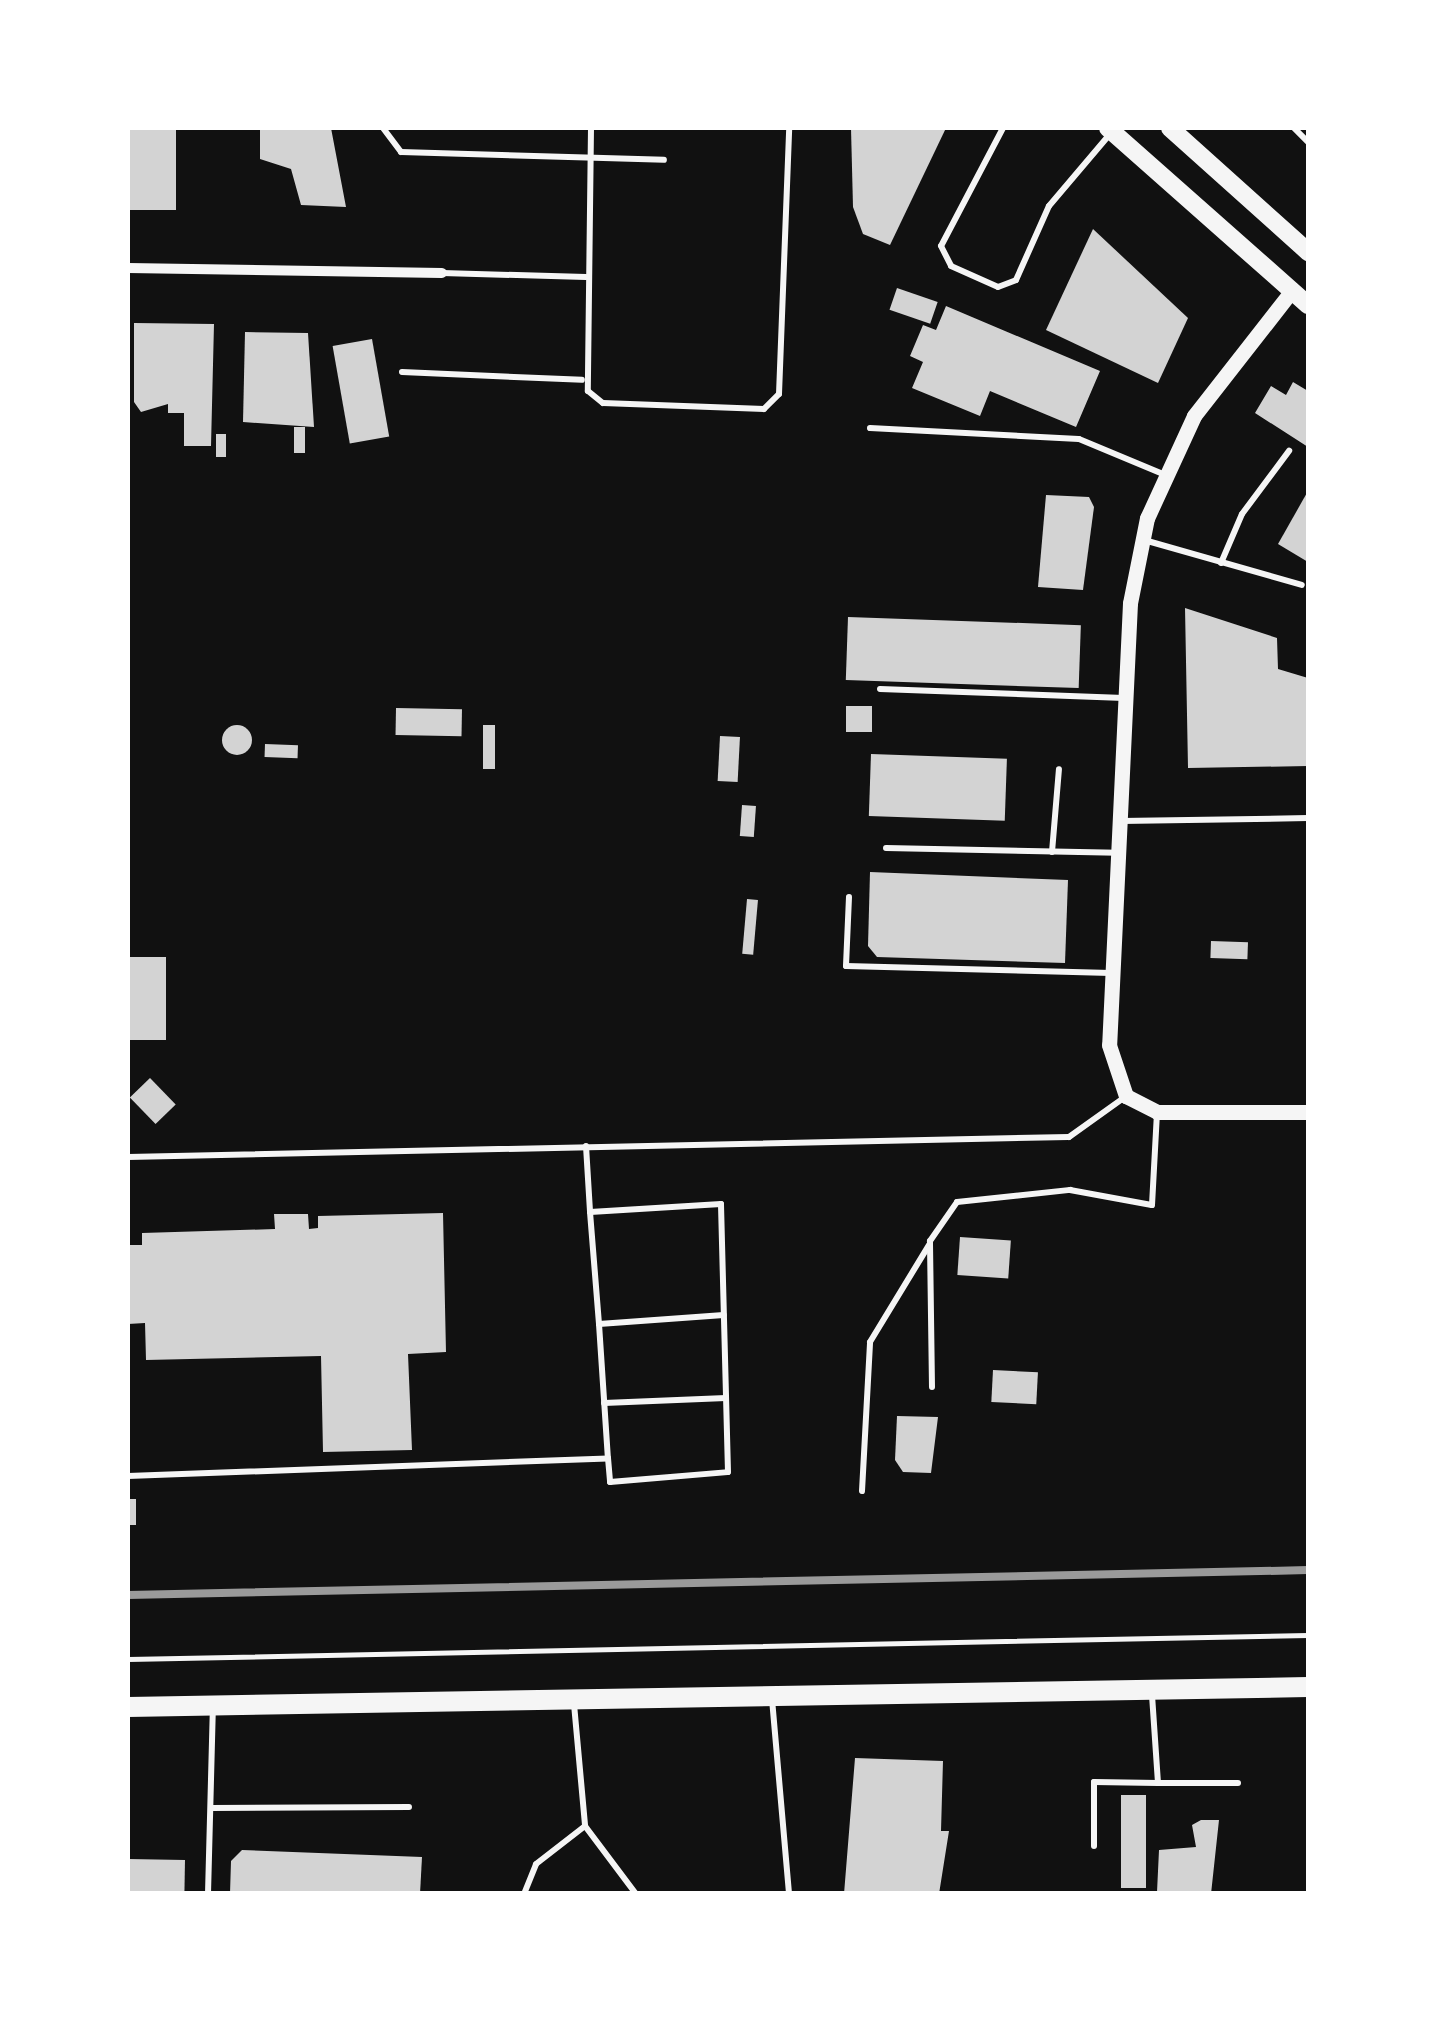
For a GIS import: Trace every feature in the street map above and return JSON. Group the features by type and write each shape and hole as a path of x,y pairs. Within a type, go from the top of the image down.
{"main road":[{"path":"1170,128 1308,252"},
{"path":"1110,130 1308,306"},
{"path":"128,1707 574,1695 1308,1687"}],"street":[{"path":"128,268 442,274"},
{"path":"1290,293 1212,390 1164,474 1143,540 1125,698 1109,1045 1126,1096 1157,1112 1308,1112"}],"lane":[{"path":"383,128 401,152 664,160"},
{"path":"582,380 591,128"},
{"path":"402,372 582,380 604,402 774,404 789,128"},
{"path":"1003,128 941,246 951,266 998,288 1016,280 1050,206 1110,130"},
{"path":"1294,128 1308,142"},
{"path":"442,274 586,277"},
{"path":"870,428 1079,439 1164,474"},
{"path":"1220,562 1242,514 1289,452"},
{"path":"1143,540 1302,585"},
{"path":"880,689 1125,698"},
{"path":"1052,852 1059,769"},
{"path":"1119,821 1308,818"},
{"path":"886,848 1118,853"},
{"path":"849,897 846,966 1112,973"},
{"path":"128,1157 1069,1138 1126,1096"},
{"path":"862,1491 870,1342 956,1202 1070,1190 1152,1205 1157,1112"},
{"path":"586,1146 590,1212 610,1482 728,1472 722,1204 590,1212"},
{"path":"930,1244 932,1387"},
{"path":"599,1324 724,1316"},
{"path":"604,1403 726,1398"},
{"path":"128,1476 608,1458"},
{"path":"1152,1688 1158,1784"},
{"path":"772,1693 789,1894"},
{"path":"574,1695 584,1826 636,1894"},
{"path":"208,1894 214,1703"},
{"path":"1094,1846 1094,1782 1238,1784"},
{"path":"211,1808 409,1806"},
{"path":"524,1894 536,1864 584,1826"}],"path":[{"path":"128,1659 1308,1635"}],"building":[{"path":"128,128 176,128 176,210 128,210"},
{"path":"260,128 331,128 346,207 301,205 291,169 260,159"},
{"path":"851,128 946,128 890,245 863,234 853,207"},
{"path":"1093,229 1188,318 1158,383 1046,330"},
{"path":"897,288 938,302 930,324 890,310"},
{"path":"946,306 1100,371 1076,427 990,391 980,416 912,388 923,362 910,356 923,325 936,330"},
{"path":"134,323 214,324 211,446 184,446 184,413 168,413 168,404 141,412 134,402"},
{"path":"245,332 308,333 314,427 243,422"},
{"path":"372,339 389,436 350,443 333,346"},
{"path":"1293,382 1308,391 1308,447 1255,413 1271,386 1286,395"},
{"path":"294,427 305,427 305,453 294,453"},
{"path":"216,434 226,434 226,457 216,457"},
{"path":"1308,491 1308,562 1278,544"},
{"path":"1046,495 1089,497 1094,507 1083,590 1038,587"},
{"path":"1185,608 1277,638 1278,669 1308,678 1308,766 1188,768"},
{"path":"848,617 1081,625 1079,688 846,680"},
{"path":"846,706 872,706 872,732 846,732"},
{"path":"396,708 462,709 462,736 396,735"},
{"path":"237,725 251,734 252,740 243,754 237,755 223,746 222,740 231,726"},
{"path":"483,725 495,725 495,769 483,769"},
{"path":"720,736 740,737 738,782 718,781"},
{"path":"265,744 298,745 298,758 265,757"},
{"path":"871,754 1007,759 1005,821 869,816"},
{"path":"742,805 756,806 754,837 740,836"},
{"path":"870,872 1068,880 1065,963 877,957 868,946"},
{"path":"747,899 758,900 753,955 742,954"},
{"path":"1211,941 1248,942 1247,959 1210,958"},
{"path":"128,957 166,957 166,1040 128,1040"},
{"path":"150,1078 176,1105 156,1124 130,1097"},
{"path":"443,1213 446,1352 408,1354 412,1450 323,1452 321,1356 146,1360 145,1323 128,1324 128,1245 142,1245 142,1233 275,1229 274,1214 308,1214 309,1229 318,1228 318,1216"},
{"path":"960,1237 1011,1241 1008,1278 957,1275"},
{"path":"993,1370 1038,1372 1036,1404 991,1402"},
{"path":"897,1416 938,1417 931,1473 903,1472 895,1460"},
{"path":"128,1499 136,1499 136,1525 128,1525"},
{"path":"855,1758 943,1761 941,1831 949,1831 939,1894 844,1894"},
{"path":"1121,1795 1146,1795 1146,1888 1121,1888"},
{"path":"1201,1820 1219,1820 1211,1894 1157,1892 1159,1850 1196,1847 1192,1825"},
{"path":"242,1850 422,1857 420,1894 230,1894 231,1861"},
{"path":"128,1859 185,1860 184,1894 128,1894"}],"railway":[{"path":"128,1595 1308,1570"}]}
